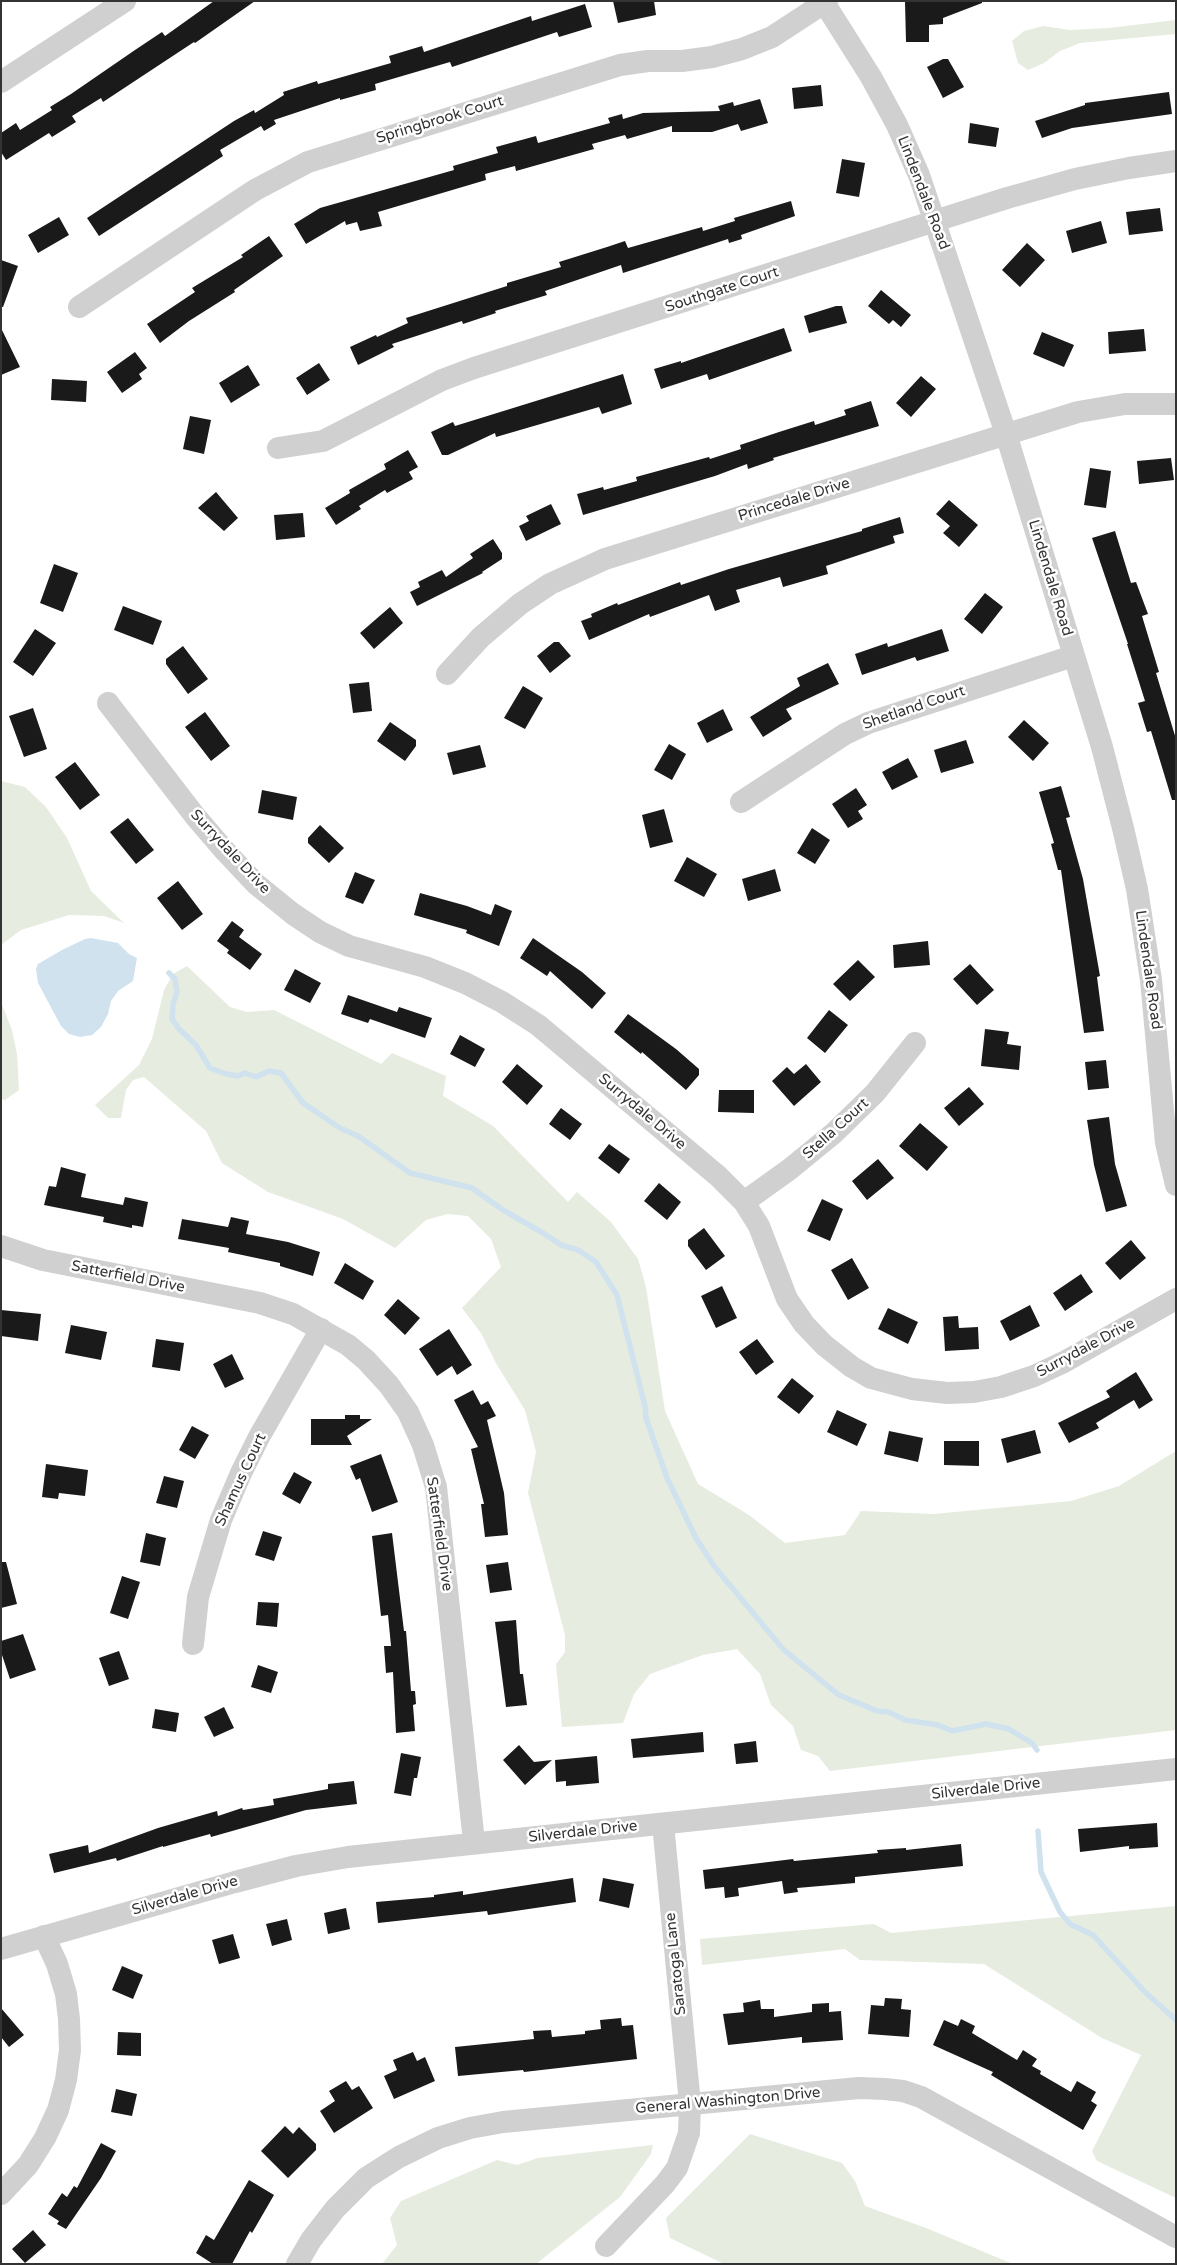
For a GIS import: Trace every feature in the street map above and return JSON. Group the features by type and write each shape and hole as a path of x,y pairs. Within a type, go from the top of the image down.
{"street":[{"path":"1,82 125,1"},
{"name":"Lindendale Road","path":"825,2 871,77 897,125 919,175 1006,434 1102,747 1124,828 1136,889 1151,980 1166,1143 1176,1185"},
{"name":"Springbrook Court","path":"79,307 255,190 308,162 620,65 634,62 690,60 712,57 742,49 772,37 825,2"},
{"name":"Southgate Court","path":"278,448 323,441 442,380 474,368 935,221 1075,179 1176,161"},
{"name":"Princedale Drive","path":"447,674 481,637 520,604 550,584 579,569 615,556 1078,412 1125,404 1176,404"},
{"name":"Shetland Court","path":"741,802 845,734 868,723 1073,656"},
{"name":"Surrydale Drive","path":"108,703 195,816 225,851 256,884 293,914 320,932 349,946 425,967 464,983 502,1002 545,1032 718,1176 744,1202 759,1226 788,1299 804,1324 824,1345 871,1378 897,1385 947,1393 974,1392 1001,1386 1034,1376 1064,1362 1176,1299"},
{"name":"Stella Court","path":"744,1202 790,1169 834,1133 875,1093 915,1042"},
{"name":"Satterfield Drive","path":"1,1246 43,1260 260,1303 293,1314 354,1350 389,1384 408,1412 423,1445 436,1488 474,1842"},
{"name":"Shamus Court","path":"193,1644 198,1597 221,1520 241,1473 321,1329"},
{"name":"Silverdale Drive","path":"1,1949 296,1866 348,1857 474,1842 662,1824 1176,1769"},
{"name":"Saratoga Lane","path":"606,2246 665,2184 677,2168 688,2133 690,2104 662,1824"},
{"path":"1,2194 28,2165 45,2138 58,2110 66,2080 70,2050 66,1994 57,1964 44,1936"},
{"name":"General Washington Drive","path":"297,2264 311,2240 335,2209 366,2178 399,2157 438,2138 470,2128 503,2122 859,2088 903,2091 920,2097 1176,2237"}],"shaded area":[{"path":"1176,20 1176,34 1080,43 1060,51 1044,63 1028,70 1018,63 1012,41 1024,31 1043,26 1070,30 1109,28"},
{"path":"1,781 25,787 46,807 67,838 91,891 124,923 104,916 69,915 21,930 1,945"},
{"path":"187,966 230,1007 247,1012 274,1010 381,1064 392,1053 446,1076 443,1096 493,1126 568,1202 577,1192 611,1222 638,1259 646,1287 665,1411 698,1484 749,1515 785,1543 845,1535 861,1511 934,1514 1071,1501 1119,1486 1176,1451 1176,1730 830,1771 818,1756 801,1750 793,1726 771,1705 760,1674 737,1649 703,1655 650,1674 634,1694 623,1723 562,1727 556,1664 565,1652 565,1635 528,1493 536,1452 525,1410 497,1365 481,1333 462,1308 501,1267 491,1239 468,1216 447,1214 426,1220 395,1248 343,1219 268,1192 222,1163 206,1131 144,1077 133,1080 126,1090 121,1118 108,1118 95,1105 139,1065 152,1039 164,990 173,974"},
{"path":"1,1002 12,1030 17,1054 19,1090 5,1100 1,1099"},
{"path":"1176,1906 1176,2198 1097,2161 1092,2151 1141,2055 1102,2038 984,1964 860,1960 845,1949 702,1965 700,1939 874,1924 891,1933"},
{"path":"750,2134 842,2163 855,2181 865,2206 926,2228 1013,2264 724,2264 670,2238 666,2218"},
{"path":"653,2145 651,2154 620,2197 536,2264 382,2264 397,2245 390,2218 401,2201 497,2160 517,2165 538,2158"}],"water":[{"path":"91,938 118,943 129,954 137,958 133,981 118,991 111,1001 108,1014 101,1027 92,1035 80,1037 69,1034 61,1026 38,983 36,969 38,964 62,950"}],"building":[{"path":"214,1 255,1 195,43 103,102 101,98 72,116 76,122 52,137 49,133 6,160 1,152 1,133 16,123 20,130 52,110 50,107 162,32 165,36"},
{"path":"613,1 654,1 656,15 618,23"},
{"path":"982,1 982,3 943,18 943,24 929,25 929,42 906,42 905,2"},
{"path":"585,4 592,27 559,37 557,32 452,67 450,62 375,84 376,90 340,100 340,98 274,120 276,124 264,131 261,126 220,150 223,156 99,236 87,218 234,121 254,110 255,113 284,95 283,92 317,81 318,84 391,63 389,56 422,46 424,52 531,16 532,21"},
{"path":"943,59 948,59 964,87 943,98 927,67"},
{"path":"821,85 823,106 794,109 792,88"},
{"path":"1169,92 1172,114 1072,128 1042,138 1035,121 1085,105 1085,103"},
{"path":"760,99 768,123 741,131 738,124 712,132 672,132 672,126 627,139 625,135 592,144 594,149 516,171 515,166 485,174 486,180 378,212 382,226 360,231 357,222 346,225 345,221 306,244 294,224 320,208 454,170 453,166 498,153 496,147 536,136 538,143 610,123 608,118 622,114 623,119 643,113 720,111 718,106 733,102 734,106"},
{"path":"970,123 999,128 996,147 968,143"},
{"path":"842,159 865,163 859,197 836,193"},
{"path":"791,201 795,216 741,235 742,239 729,243 728,239 623,273 621,265 545,291 547,295 495,311 496,313 463,324 462,321 392,344 394,347 358,365 350,347 408,323 406,318 507,286 507,283 561,267 559,262 625,241 628,248 702,227 703,231 735,221 734,218"},
{"path":"1160,208 1163,231 1129,235 1126,212"},
{"path":"59,217 69,235 38,253 28,235"},
{"path":"1101,221 1107,243 1072,253 1066,231"},
{"path":"269,236 283,256 234,290 235,292 189,321 160,343 147,324 195,292 192,288 243,257 241,255"},
{"path":"1027,243 1045,260 1020,287 1002,270"},
{"path":"1,260 18,266 3,307 1,307"},
{"path":"881,290 911,315 901,327 893,320 889,324 868,306"},
{"path":"836,306 842,306 847,323 809,333 804,316"},
{"path":"1,328 20,367 1,375"},
{"path":"784,328 792,351 709,380 707,374 661,389 654,369 681,361 681,363"},
{"path":"1144,329 1146,351 1109,354 1108,332"},
{"path":"1042,332 1074,345 1064,367 1033,354"},
{"path":"135,352 147,368 139,374 142,379 122,393 107,372"},
{"path":"319,363 330,380 307,395 296,378"},
{"path":"248,365 260,385 231,403 219,383"},
{"path":"623,374 632,404 602,414 599,407 496,437 495,433 448,455 442,455 431,432 453,422 455,426"},
{"path":"921,376 936,389 911,417 896,403"},
{"path":"52,379 87,381 86,402 51,400"},
{"path":"871,401 879,426 773,458 774,460 748,469 747,464 715,476 583,515 577,494 603,487 604,490 637,481 636,477 709,457 710,459 741,449 740,445 779,432 814,421 815,425 846,415 844,410"},
{"path":"190,416 211,420 204,454 183,449"},
{"path":"408,450 418,467 409,472 413,479 387,493 385,490 359,506 361,509 336,525 325,508 350,493 349,490 386,469 384,464"},
{"path":"1171,458 1174,480 1139,484 1137,461"},
{"path":"1090,468 1111,471 1106,508 1084,505"},
{"path":"216,492 238,518 224,531 198,508"},
{"path":"949,500 978,525 959,547 943,533 950,526 936,514"},
{"path":"551,504 561,524 526,541 519,526 529,521 526,516"},
{"path":"303,513 305,537 276,540 274,515"},
{"path":"900,517 904,533 893,536 895,543 826,566 828,574 783,587 780,577 736,590 740,602 715,611 709,595 650,617 649,614 589,640 581,621 592,617 591,614 617,603 618,605 680,582 681,585 729,569 862,531 862,529"},
{"path":"1115,531 1131,583 1136,582 1148,614 1142,616 1159,672 1156,673 1176,739 1176,800 1172,800 1151,731 1147,732 1138,703 1145,701 1092,538"},
{"path":"493,539 502,553 502,559 483,573 417,606 410,592 420,587 418,582 442,570 446,577 473,558 470,554"},
{"path":"54,564 78,573 63,612 40,603"},
{"path":"985,593 1003,607 982,634 964,619"},
{"path":"123,606 162,621 153,645 114,630"},
{"path":"390,607 403,623 374,649 360,633"},
{"path":"35,629 56,643 33,676 13,662"},
{"path":"942,629 949,651 917,661 915,657 862,675 855,654 887,643 888,647"},
{"path":"554,642 559,642 571,656 550,673 537,656"},
{"path":"183,646 208,679 188,694 166,664 166,659"},
{"path":"828,663 839,684 786,709 792,719 763,737 750,717 800,686 797,678"},
{"path":"369,682 372,711 353,713 349,684"},
{"path":"523,686 543,698 525,729 504,718"},
{"path":"33,708 47,749 24,757 9,716"},
{"path":"723,709 733,730 707,743 697,723"},
{"path":"205,712 230,746 211,761 185,727"},
{"path":"1024,720 1049,743 1033,761 1008,737"},
{"path":"390,722 416,740 416,746 405,761 377,741"},
{"path":"966,740 974,763 941,773 934,750"},
{"path":"669,744 686,754 672,780 654,770"},
{"path":"480,745 486,767 453,775 447,753"},
{"path":"908,758 918,777 892,790 882,772"},
{"path":"75,762 100,795 80,810 55,777"},
{"path":"1061,786 1070,817 1066,818 1083,879 1100,976 1097,977 1104,1031 1084,1033 1061,870 1058,870 1051,844 1054,843 1039,792"},
{"path":"856,788 867,805 858,811 863,819 848,828 832,804"},
{"path":"262,790 297,797 293,820 258,813"},
{"path":"664,809 673,842 650,848 642,815"},
{"path":"128,818 154,850 136,864 110,832"},
{"path":"320,825 344,848 329,863 308,843 308,838"},
{"path":"812,828 830,840 815,864 797,853"},
{"path":"687,857 717,874 704,897 674,881"},
{"path":"775,869 781,891 748,901 742,879"},
{"path":"355,872 375,880 363,904 345,897"},
{"path":"178,881 203,914 182,930 157,898"},
{"path":"420,893 491,915 495,904 512,911 499,946 466,933 467,930 414,915"},
{"path":"232,921 244,930 239,937 262,954 250,970 227,953 229,950 217,941"},
{"path":"533,938 582,972 606,993 592,1009 550,971 547,976 520,958"},
{"path":"928,941 930,965 894,968 893,945"},
{"path":"858,960 875,977 850,1001 833,984"},
{"path":"970,964 994,990 977,1005 953,979"},
{"path":"295,969 321,983 310,1003 284,990"},
{"path":"348,995 397,1012 399,1007 432,1018 425,1038 370,1019 368,1023 341,1014"},
{"path":"829,1010 848,1025 825,1053 807,1038"},
{"path":"628,1014 676,1049 699,1069 699,1075 686,1090 642,1052 641,1054 614,1032"},
{"path":"985,1029 1009,1032 1007,1044 1021,1046 1019,1070 981,1066"},
{"path":"460,1035 485,1049 475,1067 450,1054"},
{"path":"1106,1060 1109,1088 1088,1090 1085,1062"},
{"path":"517,1064 543,1086 527,1105 502,1082"},
{"path":"806,1064 821,1082 794,1106 772,1081 787,1067 794,1074"},
{"path":"969,1087 984,1104 959,1126 944,1108"},
{"path":"719,1090 754,1090 754,1113 718,1112"},
{"path":"561,1108 582,1124 570,1140 549,1124"},
{"path":"1109,1117 1115,1164 1127,1206 1106,1212 1094,1165 1087,1120"},
{"path":"920,1123 948,1147 927,1171 899,1146"},
{"path":"609,1144 630,1159 619,1174 598,1158"},
{"path":"878,1159 894,1178 867,1200 852,1181"},
{"path":"61,1167 86,1174 81,1197 123,1205 125,1197 148,1202 143,1227 132,1225 132,1228 103,1222 104,1217 44,1205 49,1186 56,1187"},
{"path":"659,1183 681,1202 667,1220 644,1201"},
{"path":"822,1199 843,1209 830,1241 807,1231"},
{"path":"231,1217 249,1221 246,1234 288,1242 320,1252 313,1276 280,1266 280,1263 228,1252 229,1248 178,1239 182,1219 228,1227"},
{"path":"704,1228 725,1256 706,1270 688,1246 688,1240"},
{"path":"1131,1240 1146,1258 1120,1280 1105,1263"},
{"path":"852,1258 869,1288 848,1300 831,1270"},
{"path":"345,1263 374,1281 363,1300 334,1283"},
{"path":"1081,1274 1093,1292 1065,1311 1053,1293"},
{"path":"722,1286 737,1318 716,1328 701,1296"},
{"path":"398,1299 420,1318 405,1335 384,1315"},
{"path":"1030,1305 1040,1326 1010,1341 1000,1321"},
{"path":"888,1308 918,1322 908,1344 878,1329"},
{"path":"1,1310 41,1314 38,1341 1,1336"},
{"path":"958,1316 959,1328 978,1327 979,1349 945,1351 943,1317"},
{"path":"71,1325 107,1332 101,1360 65,1353"},
{"path":"449,1329 472,1365 457,1375 452,1366 437,1376 419,1349"},
{"path":"156,1339 184,1343 180,1371 152,1367"},
{"path":"757,1339 774,1362 756,1375 739,1352"},
{"path":"232,1354 244,1379 225,1388 213,1364"},
{"path":"1136,1372 1153,1400 1139,1409 1134,1400 1096,1423 1099,1428 1069,1443 1058,1423 1110,1397 1106,1391"},
{"path":"792,1378 814,1396 799,1414 777,1397"},
{"path":"473,1390 481,1405 488,1401 496,1416 487,1420 504,1493 508,1535 485,1537 481,1504 484,1504 471,1449 478,1447 454,1400"},
{"path":"837,1410 867,1424 857,1446 827,1432"},
{"path":"345,1415 360,1415 360,1419 372,1419 347,1436 352,1445 311,1445 311,1419 345,1419"},
{"path":"192,1426 209,1435 195,1459 179,1450"},
{"path":"1035,1430 1041,1453 1007,1463 1001,1439"},
{"path":"889,1431 923,1438 918,1462 884,1454"},
{"path":"944,1441 979,1441 979,1466 944,1465"},
{"path":"381,1454 398,1502 372,1512 360,1478 356,1480 350,1466"},
{"path":"46,1464 88,1470 85,1496 59,1493 58,1499 42,1497"},
{"path":"294,1472 312,1482 300,1504 282,1494"},
{"path":"164,1476 184,1481 177,1508 156,1503"},
{"path":"263,1531 282,1537 274,1561 255,1555"},
{"path":"146,1533 166,1538 160,1566 140,1562"},
{"path":"392,1533 404,1631 406,1631 411,1691 415,1691 416,1704 413,1705 415,1731 396,1733 393,1672 386,1673 384,1646 391,1646 388,1615 381,1616 372,1536"},
{"path":"1,1562 6,1562 17,1604 1,1608"},
{"path":"508,1562 512,1590 490,1593 486,1565"},
{"path":"122,1576 140,1582 128,1619 110,1613"},
{"path":"258,1602 279,1603 277,1627 256,1625"},
{"path":"516,1620 520,1674 523,1674 527,1705 506,1707 495,1622"},
{"path":"23,1634 36,1670 10,1679 1,1652 1,1641"},
{"path":"119,1651 129,1679 109,1686 99,1658"},
{"path":"258,1665 278,1672 271,1693 251,1687"},
{"path":"224,1707 234,1728 214,1737 204,1717"},
{"path":"155,1709 179,1713 176,1732 152,1728"},
{"path":"703,1732 704,1752 633,1758 631,1739"},
{"path":"756,1741 758,1762 736,1764 734,1744"},
{"path":"519,1745 534,1762 552,1760 525,1785 503,1760"},
{"path":"401,1753 421,1757 417,1778 414,1778 411,1796 394,1793"},
{"path":"597,1756 599,1783 566,1786 566,1781 556,1782 555,1760"},
{"path":"354,1781 357,1804 306,1810 211,1837 210,1834 163,1846 117,1861 116,1858 54,1873 49,1854 88,1845 89,1853 158,1828 217,1811 218,1816 242,1808 243,1810 274,1805 273,1799 328,1789 328,1784"},
{"path":"1157,1823 1158,1847 1129,1849 1129,1846 1080,1852 1078,1829"},
{"path":"961,1844 963,1866 855,1877 855,1883 797,1888 798,1892 784,1894 782,1881 738,1888 739,1896 725,1898 724,1887 705,1889 703,1870 793,1859 794,1861 878,1853 877,1850 906,1848 906,1850"},
{"path":"573,1878 576,1902 488,1915 487,1911 378,1923 376,1902 434,1897 434,1895 463,1891 463,1895"},
{"path":"603,1878 634,1884 629,1908 599,1901"},
{"path":"346,1908 350,1929 328,1934 324,1913"},
{"path":"287,1919 292,1940 272,1946 266,1924"},
{"path":"233,1934 240,1958 219,1964 212,1940"},
{"path":"122,1966 143,1975 133,1999 112,1990"},
{"path":"885,1998 902,1999 901,2009 911,2010 909,2037 868,2034 871,2005 884,2006"},
{"path":"760,2000 761,2009 774,2009 774,2017 812,2012 812,2004 829,2003 829,2012 841,2011 843,2040 802,2043 802,2037 728,2045 723,2014 744,2012 743,2003"},
{"path":"1,2008 24,2035 9,2047 1,2037"},
{"path":"621,2018 622,2026 633,2025 637,2059 524,2072 523,2070 458,2076 455,2047 534,2039 533,2031 551,2030 552,2037 585,2034 585,2031 601,2029 600,2020"},
{"path":"961,2019 975,2026 972,2033 1017,2060 1023,2050 1037,2059 1032,2066 1041,2071 1040,2074 1071,2092 1077,2081 1096,2092 1091,2101 1097,2105 1083,2130 991,2075 993,2072 933,2045 944,2020 958,2026"},
{"path":"118,2032 141,2033 141,2056 117,2055"},
{"path":"413,2052 417,2061 425,2057 435,2081 394,2099 384,2076 397,2070 393,2060"},
{"path":"346,2081 352,2090 359,2086 373,2108 334,2133 320,2111 335,2101 329,2091"},
{"path":"116,2089 137,2094 132,2116 111,2112"},
{"path":"285,2126 293,2134 299,2127 316,2144 316,2150 288,2178 261,2151"},
{"path":"101,2143 116,2151 101,2178 66,2229 57,2224 59,2221 48,2214 62,2193 67,2197 74,2186 77,2188"},
{"path":"249,2180 274,2195 252,2233 250,2231 232,2264 213,2264 196,2253 206,2235 214,2240"},
{"path":"33,2230 46,2245 25,2263 12,2249"}],"waterway":[{"path":"169,973 175,979 177,992 173,1004 172,1019 179,1029 196,1045 210,1068 238,1076 245,1073 256,1077 269,1071 281,1073 303,1103 340,1128 358,1136 410,1173 472,1188 503,1210 561,1245 578,1250 596,1262 617,1295 645,1406 646,1418 667,1478 696,1538 714,1566 783,1649 839,1695 877,1711 889,1712 905,1720 938,1725 952,1731 986,1724 1009,1729 1032,1743 1037,1750"},
{"path":"1038,1831 1041,1872 1060,1912 1070,1924 1093,1935 1145,1992 1176,2020"}]}
